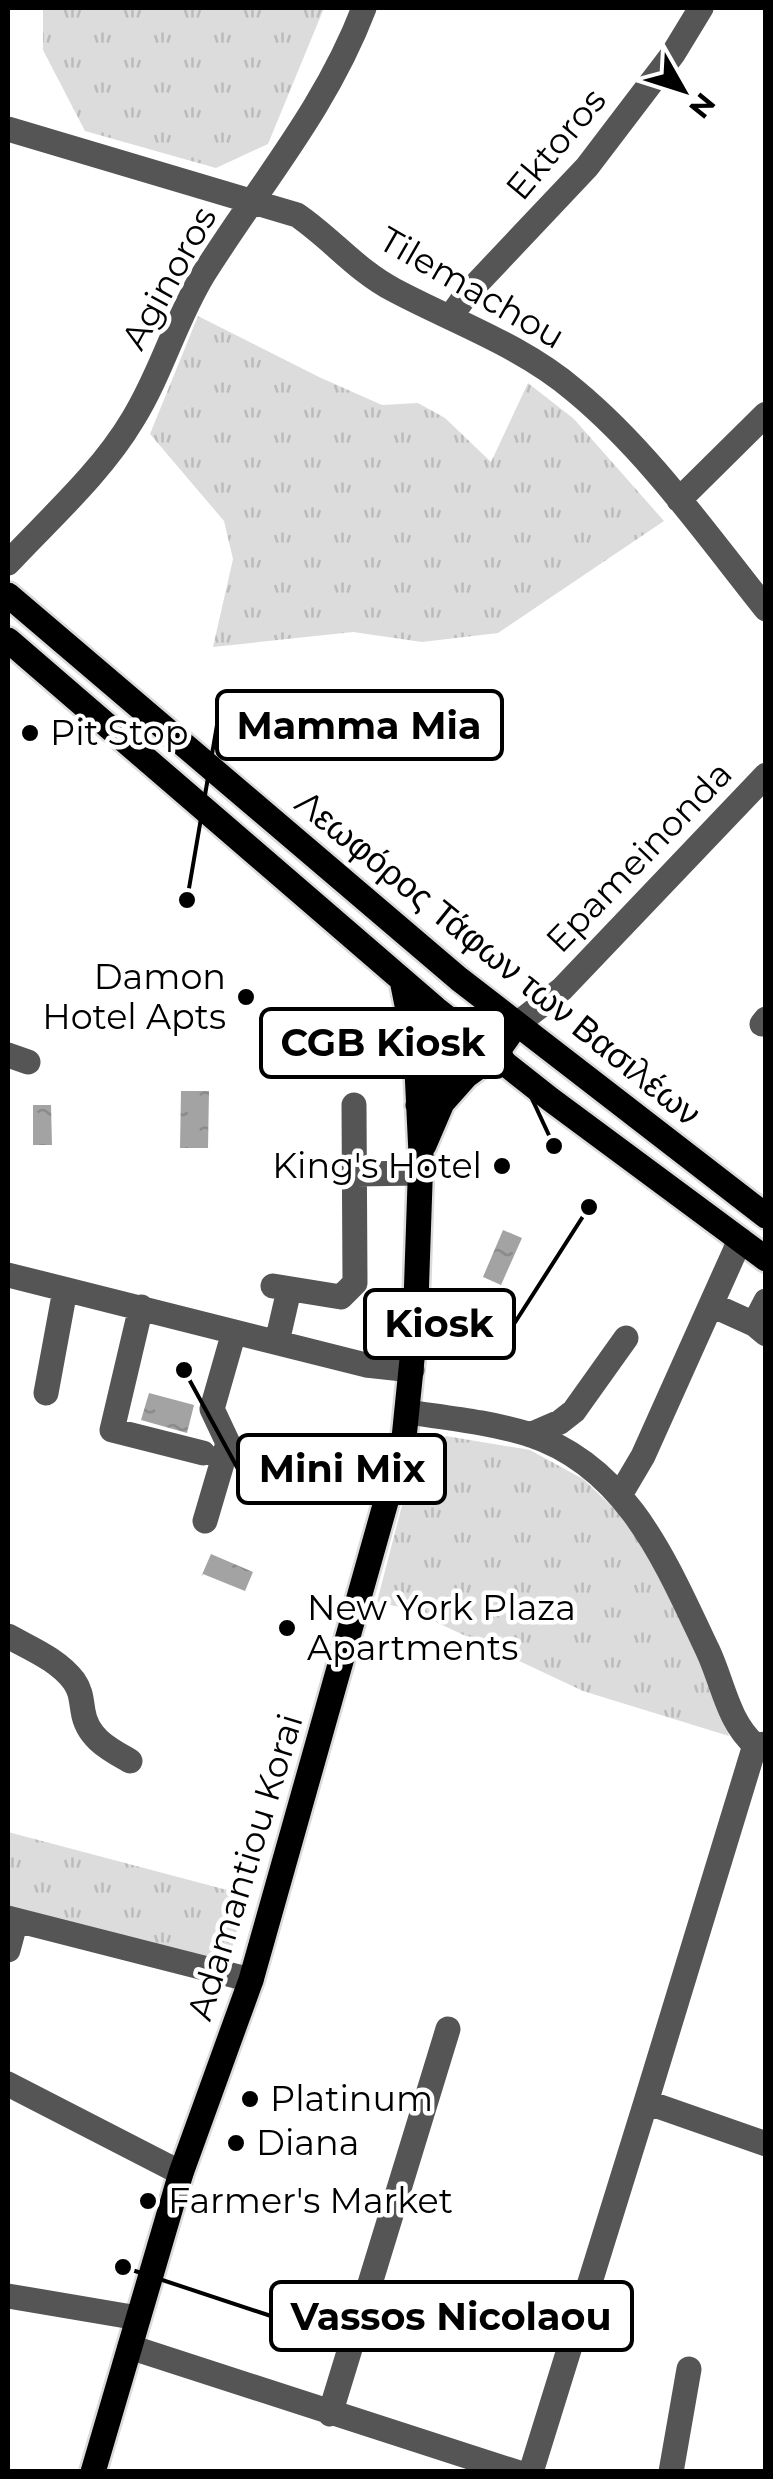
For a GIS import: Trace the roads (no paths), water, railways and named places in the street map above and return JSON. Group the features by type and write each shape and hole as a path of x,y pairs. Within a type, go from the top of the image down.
{"main road":[{"name":"Λεωφόρος Τάφων των Βασιλέων","path":"8,595 282,831 517,1024 766,1216"},
{"name":"Λεωφόρος Τάφων των Βασιλέων","path":"8,640 402,980 766,1259"},
{"path":"402,980 416,1050 418,1105"},
{"name":"Adamantiou Korai","path":"94,2472 181,2172 252,1980 398,1466 412,1370 420,1164 418,1105 446,1062 485,1047 517,1024"},
{"name":"Adamantiou Korai","path":"420,1164 442,1102 485,1047"}],"street":[{"name":"Aginoros","path":"8,563 131,424 184,308 324,96 364,8"},
{"name":"Ektoros","path":"451,316 466,295 587,167 673,54 701,8"},
{"name":"Tilemachou","path":"8,129 298,215 377,280 546,369 598,411 678,500 766,608"},
{"path":"678,500 766,414"},
{"name":"Epameinonda","path":"517,1024 562,989 765,776"},
{"path":"277,1342 281,1288 341,1296 352,1290 356,1276 354,1105"},
{"path":"356,1174 420,1164"},
{"path":"620,1495 643,1456 740,1240"},
{"path":"8,1275 366,1365 412,1370"},
{"path":"46,1393 65,1290"},
{"path":"712,1304 762,1320"},
{"path":"141,1307 112,1430 203,1453"},
{"path":"205,1521 228,1444 212,1409 234,1332"},
{"path":"530,1435 574,1411 626,1338"},
{"path":"408,1412 495,1425 551,1443 620,1495 657,1546 741,1733 760,1745 531,2472"},
{"path":"8,1636 54,1661 72,1679 80,1691 83,1716 90,1732 130,1761"},
{"path":"8,1950 12,1919 252,1980"},
{"path":"330,2414 448,2029"},
{"path":"8,2084 181,2172"},
{"path":"646,2102 766,2144"},
{"path":"8,2296 138,2318"},
{"path":"130,2347 516,2472"},
{"path":"671,2472 689,2369"}],"water":[{"path":"181,1091 209,1091 208,1148 180,1148"},
{"path":"33,1105 51,1105 52,1145 33,1145"},
{"path":"503,1230 522,1238 501,1285 483,1277"},
{"path":"149,1393 194,1405 187,1433 141,1420"},
{"path":"211,1554 253,1572 245,1591 203,1574 201,1577"}],"place":[{"name":"Pit Stop","path":"30,733"},
{"name":"Mamma Mia","path":"187,900"},
{"name":"Damon Hotel Apts","path":"246,997"},
{"name":"CGB Kiosk","path":"554,1146"},
{"name":"King's Hotel","path":"502,1166"},
{"name":"Kiosk","path":"589,1207"},
{"name":"Mini Mix","path":"184,1370"},
{"name":"New York Plaza Apartments","path":"287,1628"},
{"name":"Platinum","path":"250,2099"},
{"name":"Diana","path":"236,2143"},
{"name":"Farmer's Market","path":"148,2201"},
{"name":"Vassos Nicolaou","path":"123,2267"}]}
